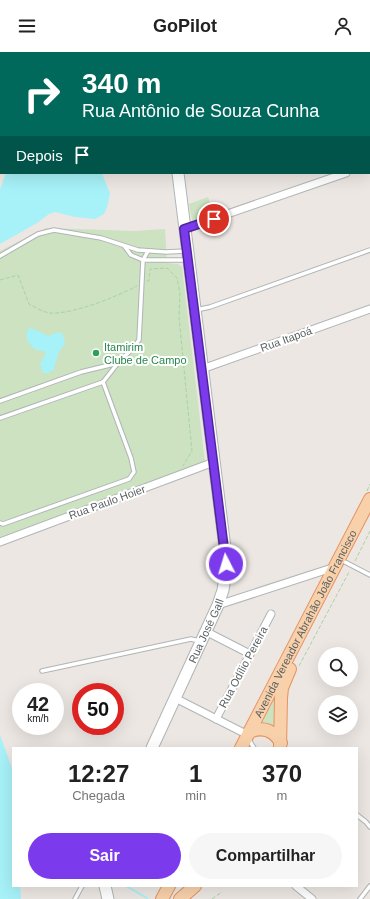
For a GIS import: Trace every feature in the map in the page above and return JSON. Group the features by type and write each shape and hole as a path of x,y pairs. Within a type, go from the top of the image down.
{"main road":[{"name":"Rua José Gall","path":"152,747 202,643 218,605 223,590 226,564 178,174"},
{"name":"Avenida Vereador Abrahão João Francisco","path":"242,747 346,566 370,499"},
{"name":"Avenida Vereador Abrahão João Francisco","path":"280,746 280,703 282,688 286,676 346,566 370,515"},
{"path":"249,733 260,729 268,730 276,736 280,746"},
{"path":"105,887 108,899"},
{"path":"162,899 168,887"},
{"path":"180,899 194,887"}],"street":[{"path":"184,229 343,174"},
{"name":"Rua Itapoá","path":"202,369 370,310"},
{"name":"Rua Paulo Hoier","path":"0,542 214,462"},
{"path":"218,605 346,566"},
{"name":"Rua Odílio Pereira","path":"216,719 271,614"},
{"path":"207,632 250,654"},
{"path":"175,698 216,719 249,733"},
{"path":"297,887 312,899"}],"lane":[{"path":"0,256 38,234 54,230 100,238 138,250 166,252 188,256"},
{"path":"125,246 132,255 143,260 188,256"},
{"path":"195,310 210,307 370,250"},
{"path":"0,418 103,382 139,340 143,260 148,251"},
{"path":"0,401 81,372 118,363"},
{"path":"0,523 3,524 129,478 134,472 131,458 103,382"},
{"path":"346,566 370,575"},
{"path":"42,672 191,639 202,643"},
{"path":"249,733 250,742 253,747"},
{"path":"358,816 370,827"},
{"path":"360,899 370,886"},
{"path":"75,899 81,887"}],"path":[{"path":"0,280 18,275 29,304 48,313 75,310 126,292 142,283 149,281 150,269 167,268 178,278 180,293 179,317 192,451 181,470"},
{"path":"297,670 330,609 346,566 370,531"},
{"path":"212,899 222,892"}],"green space":[{"path":"208,197 215,217 193,225 189,204"},
{"name":"Itamirim Clube de Campo","path":"46,228 135,231 165,229 167,263 178,264 182,267 205,462 203,465 0,538 0,251"},
{"path":"275,694 274,705 276,728 255,725"}],"water":[{"path":"6,174 102,174 110,194 104,214 95,219 75,217 55,212 49,214 37,223 0,244 0,189"},
{"path":"29,328 48,336 59,332 62,333 65,344 59,353 54,370 48,373 43,373 40,364 46,353 44,351 36,350 29,343 27,332"},
{"path":"0,735 12,768 12,887 20,887 21,899 0,899"}],"waterway":[{"path":"128,887 147,898"}],"place":[{"name":"Itamirim Clube de Campo","path":"96,353"}],"route":[{"path":"214,219 184,229 188,251 226,564"}]}
